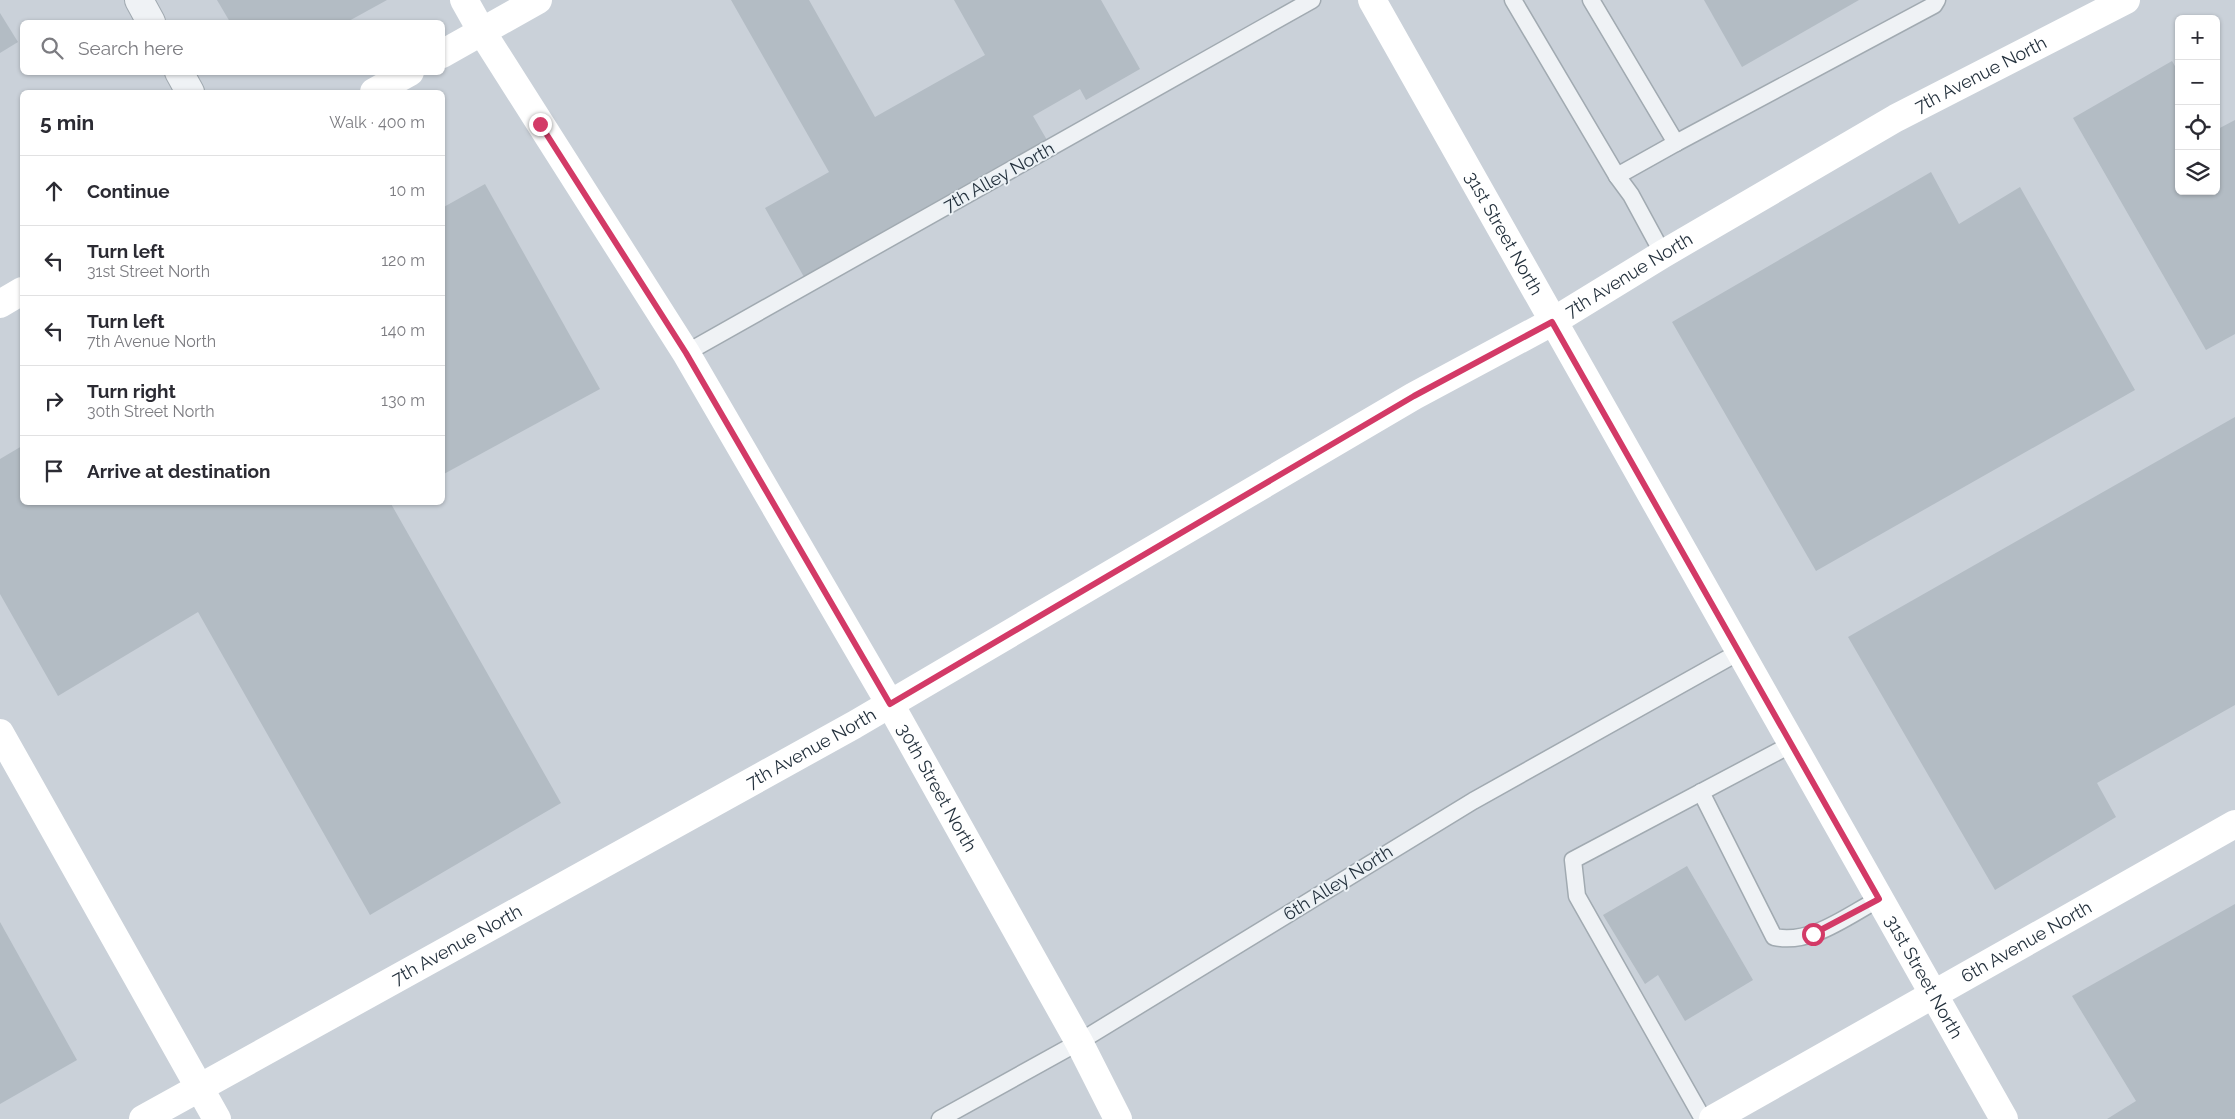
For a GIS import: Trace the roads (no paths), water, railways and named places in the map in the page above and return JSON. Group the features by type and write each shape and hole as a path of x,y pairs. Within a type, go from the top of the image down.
{"street":[{"path":"139,0 151,20"},
{"name":"30th Street North","path":"464,0 482,32 686,353 890,704 1079,1042 1118,1119"},
{"path":"445,52 538,0"},
{"name":"31st Street North","path":"1372,0 1552,322 2004,1119"},
{"name":"7th Avenue North","path":"143,1119 890,704 1414,396 1552,322 1663,254 1896,118 2126,0"},
{"path":"181,75 189,90"},
{"path":"378,90 405,75"},
{"path":"0,304 20,292"},
{"path":"3,745 217,1119"},
{"name":"6th Avenue North","path":"1713,1119 2235,824"}],"lane":[{"name":"7th Alley North","path":"686,353 1312,0"},
{"path":"1513,0 1617,176 1631,195 1663,254"},
{"path":"1591,0 1676,143"},
{"path":"1617,176 1934,5 1937,0"},
{"name":"6th Alley North","path":"940,1119 1079,1042 1473,801 1739,652"},
{"path":"1703,1119 1577,896 1573,860 1792,744"},
{"path":"1701,792 1774,937 1788,940 1813,934 1879,899"}]}
